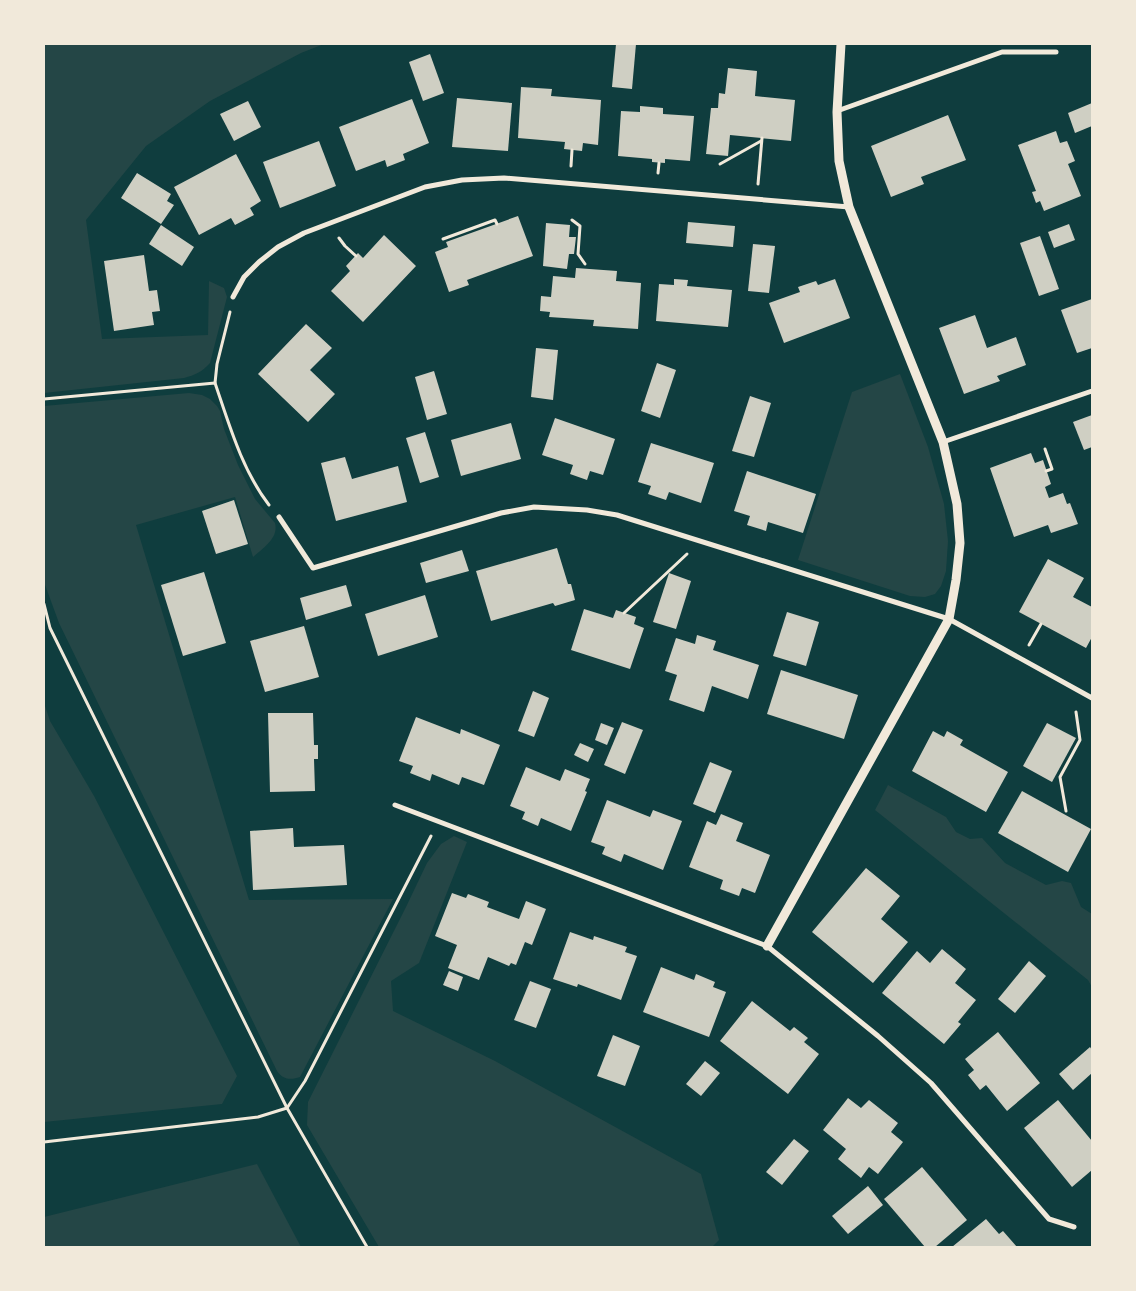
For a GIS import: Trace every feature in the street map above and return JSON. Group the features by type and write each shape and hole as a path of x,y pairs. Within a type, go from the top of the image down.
{"street":[{"path":"767,946 949,619 960,543 957,504 943,442 849,207 839,161 837,112 841,44"},
{"path":"837,112 1002,52 1056,52"},
{"path":"234,297 244,278 259,262 278,247 304,233 425,187 462,180 504,178 849,207"},
{"path":"943,442 1092,391"},
{"path":"279,518 313,568 501,513 534,507 587,510 617,515 949,619 1092,698"},
{"path":"395,805 767,946 878,1036 932,1083 1049,1219 1074,1227"}],"path":[{"path":"720,164 761,140 756,199"},
{"path":"443,239 495,220 497,224"},
{"path":"572,220 580,226 578,254 585,264"},
{"path":"234,297 217,364 215,383 242,458 261,495 279,518"},
{"path":"44,399 215,383"},
{"path":"1045,449 1052,469 1046,471"},
{"path":"624,613 691,551"},
{"path":"44,604 50,628 288,1108 367,1247"},
{"path":"1022,659 1041,624"},
{"path":"1066,811 1060,777 1080,740 1076,712"},
{"path":"44,1142 258,1117 288,1108 305,1081 439,821"}],"shaded area":[{"path":"44,44 324,44 301,53 210,101 146,146 86,220 102,339 208,335 209,281 224,288 227,297 210,363 195,374 184,378 44,393"},
{"path":"900,374 928,447 944,504 948,541 946,571 941,586 935,594 925,597 910,596 798,560 852,392"},
{"path":"189,393 202,395 210,399 217,406 238,465 255,499 275,523 276,528 272,538 253,557 235,497 136,525 249,900 393,899 300,1077 293,1079 285,1078 277,1071 59,623 44,582 44,406"},
{"path":"44,703 50,721 94,796 237,1076 222,1104 44,1122"},
{"path":"888,785 946,817 956,832 970,839 982,838 1005,863 1046,885 1062,881 1071,883 1081,907 1092,914 1092,987 1088,980 875,810"},
{"path":"454,836 467,842 419,963 391,981 393,1011 495,1061 701,1174 719,1240 712,1247 379,1247 307,1125 308,1102 427,863 441,844"},
{"path":"257,1164 301,1247 44,1247 44,1217"}],"building":[{"path":"616,44 636,44 632,89 612,87"},
{"path":"430,54 444,93 423,101 409,62"},
{"path":"728,68 757,71 755,96 795,100 791,141 730,135 728,156 706,154 711,108 718,108 719,93 725,94"},
{"path":"521,87 552,89 551,96 601,100 598,145 583,143 582,151 564,149 565,142 518,138"},
{"path":"457,98 512,103 508,151 452,147"},
{"path":"412,99 429,143 403,154 405,160 387,167 385,160 356,171 339,127"},
{"path":"248,101 261,127 234,141 220,114"},
{"path":"1092,103 1092,126 1075,133 1068,113"},
{"path":"640,106 663,108 663,114 694,116 690,161 665,159 665,163 652,162 652,159 618,156 621,111 640,112"},
{"path":"948,115 966,160 921,177 924,184 891,197 871,146"},
{"path":"1056,131 1060,143 1067,141 1075,161 1068,164 1081,196 1044,211 1040,201 1036,203 1032,192 1036,191 1018,145"},
{"path":"319,141 336,186 280,208 263,162"},
{"path":"236,154 261,201 250,208 254,215 235,225 231,218 199,235 174,187"},
{"path":"137,173 171,194 167,201 174,205 161,224 121,198"},
{"path":"518,216 533,256 467,280 469,285 449,292 435,252 448,247 446,242"},
{"path":"688,222 735,226 733,247 686,243"},
{"path":"546,223 570,225 569,237 576,237 574,254 569,254 567,269 543,266"},
{"path":"1069,224 1075,240 1054,248 1048,232"},
{"path":"161,225 194,247 182,266 149,244"},
{"path":"384,235 416,266 363,322 331,291 350,271 346,266 358,253 363,258"},
{"path":"1040,236 1059,289 1039,296 1020,243"},
{"path":"753,244 775,246 769,293 748,291"},
{"path":"144,255 149,291 157,290 160,311 152,312 154,325 114,331 104,261"},
{"path":"576,268 617,271 616,281 641,283 638,329 593,326 594,320 549,317 550,312 540,311 541,296 551,297 553,276 575,278"},
{"path":"674,279 688,280 687,286 732,290 728,327 656,321 659,284 674,285"},
{"path":"835,279 850,318 784,343 769,303 800,292 798,287 816,281 818,285"},
{"path":"1092,299 1092,348 1077,353 1061,310"},
{"path":"975,315 987,348 1016,337 1026,365 997,376 1000,381 964,394 939,328"},
{"path":"306,324 332,348 310,370 335,394 308,422 258,374"},
{"path":"536,348 558,350 553,400 531,397"},
{"path":"657,363 676,370 660,418 641,411"},
{"path":"434,371 447,414 427,420 415,377"},
{"path":"750,396 771,403 754,457 732,451"},
{"path":"1092,415 1092,447 1084,450 1073,422"},
{"path":"555,418 615,439 603,475 590,471 587,480 570,474 573,465 542,455"},
{"path":"511,423 521,459 461,476 451,440"},
{"path":"425,432 439,477 420,483 406,438"},
{"path":"651,443 714,463 701,503 669,492 666,500 648,494 651,486 638,482"},
{"path":"1031,453 1035,463 1043,460 1051,484 1045,487 1049,498 1063,493 1067,504 1070,503 1078,524 1051,533 1048,525 1014,537 990,468"},
{"path":"345,457 352,479 398,466 407,502 336,521 321,463"},
{"path":"747,471 816,494 803,533 768,522 766,531 747,525 750,516 734,511"},
{"path":"234,500 248,544 216,554 202,511"},
{"path":"557,548 575,600 555,606 553,603 491,621 476,571"},
{"path":"462,550 469,571 426,583 420,563"},
{"path":"1048,559 1084,578 1073,597 1092,607 1092,637 1086,648 1019,612"},
{"path":"204,572 226,643 183,656 161,585"},
{"path":"669,573 691,581 676,629 653,622"},
{"path":"346,585 352,606 306,620 300,598"},
{"path":"425,595 438,637 378,656 365,614"},
{"path":"584,609 613,618 616,610 636,617 634,624 644,628 630,669 571,650"},
{"path":"787,612 819,622 806,666 773,656"},
{"path":"304,626 319,677 265,692 250,641"},
{"path":"697,635 716,641 713,650 759,665 748,699 712,686 704,712 669,700 677,675 665,671 676,638 695,644"},
{"path":"781,670 858,695 844,739 767,714"},
{"path":"533,691 549,698 534,737 518,731"},
{"path":"268,713 313,713 314,745 318,745 318,759 314,759 315,791 270,792"},
{"path":"416,717 460,734 461,729 500,745 484,785 462,777 459,785 432,774 430,781 410,773 413,766 399,761"},
{"path":"622,722 643,730 625,774 604,765"},
{"path":"601,723 614,728 607,745 595,740"},
{"path":"1047,723 1076,738 1052,782 1023,766"},
{"path":"933,731 944,737 947,731 963,740 960,745 1008,772 986,812 912,771"},
{"path":"580,743 594,749 588,762 574,755"},
{"path":"710,762 732,771 715,813 693,804"},
{"path":"526,767 560,781 565,769 590,779 585,791 587,792 571,831 541,818 538,826 522,819 525,812 510,806"},
{"path":"1022,791 1091,829 1068,872 998,833"},
{"path":"607,800 650,817 653,810 682,821 663,870 624,854 621,862 602,854 605,847 591,842"},
{"path":"721,814 743,823 736,841 770,855 755,893 742,888 739,896 720,889 723,880 689,867 707,821 716,825"},
{"path":"293,828 294,847 344,845 347,885 253,890 250,831"},
{"path":"866,868 900,896 881,919 908,942 873,983 812,932"},
{"path":"452,893 466,898 468,894 489,902 487,907 519,919 526,901 546,909 532,945 525,942 516,965 511,963 509,966 488,957 479,980 448,968 457,945 435,936"},
{"path":"570,932 593,940 594,936 627,947 625,952 637,956 621,1000 578,984 577,987 553,979"},
{"path":"942,949 966,969 955,983 976,1000 958,1022 961,1024 944,1044 882,993 917,951 930,963"},
{"path":"1029,961 1046,976 1015,1013 998,999"},
{"path":"661,967 694,980 696,974 715,982 713,987 726,992 709,1037 643,1012"},
{"path":"449,971 463,977 458,991 443,985"},
{"path":"530,981 551,989 536,1028 514,1020"},
{"path":"752,1001 790,1031 794,1027 808,1038 804,1042 819,1054 788,1094 720,1041"},
{"path":"998,1032 1040,1083 1007,1111 986,1085 980,1090 968,1075 974,1070 965,1059"},
{"path":"613,1035 640,1046 625,1086 597,1076"},
{"path":"1090,1047 1092,1050 1092,1073 1073,1090 1059,1074"},
{"path":"705,1061 720,1073 701,1096 686,1084"},
{"path":"848,1098 861,1108 869,1100 898,1123 891,1132 903,1142 878,1174 869,1167 861,1178 838,1159 846,1149 823,1130"},
{"path":"1058,1100 1092,1141 1092,1170 1072,1187 1024,1128"},
{"path":"794,1139 809,1151 782,1185 766,1172"},
{"path":"922,1167 967,1220 935,1247 925,1247 884,1199"},
{"path":"868,1186 883,1205 848,1234 832,1216"},
{"path":"986,1219 999,1234 1003,1231 1017,1247 952,1247"}]}
